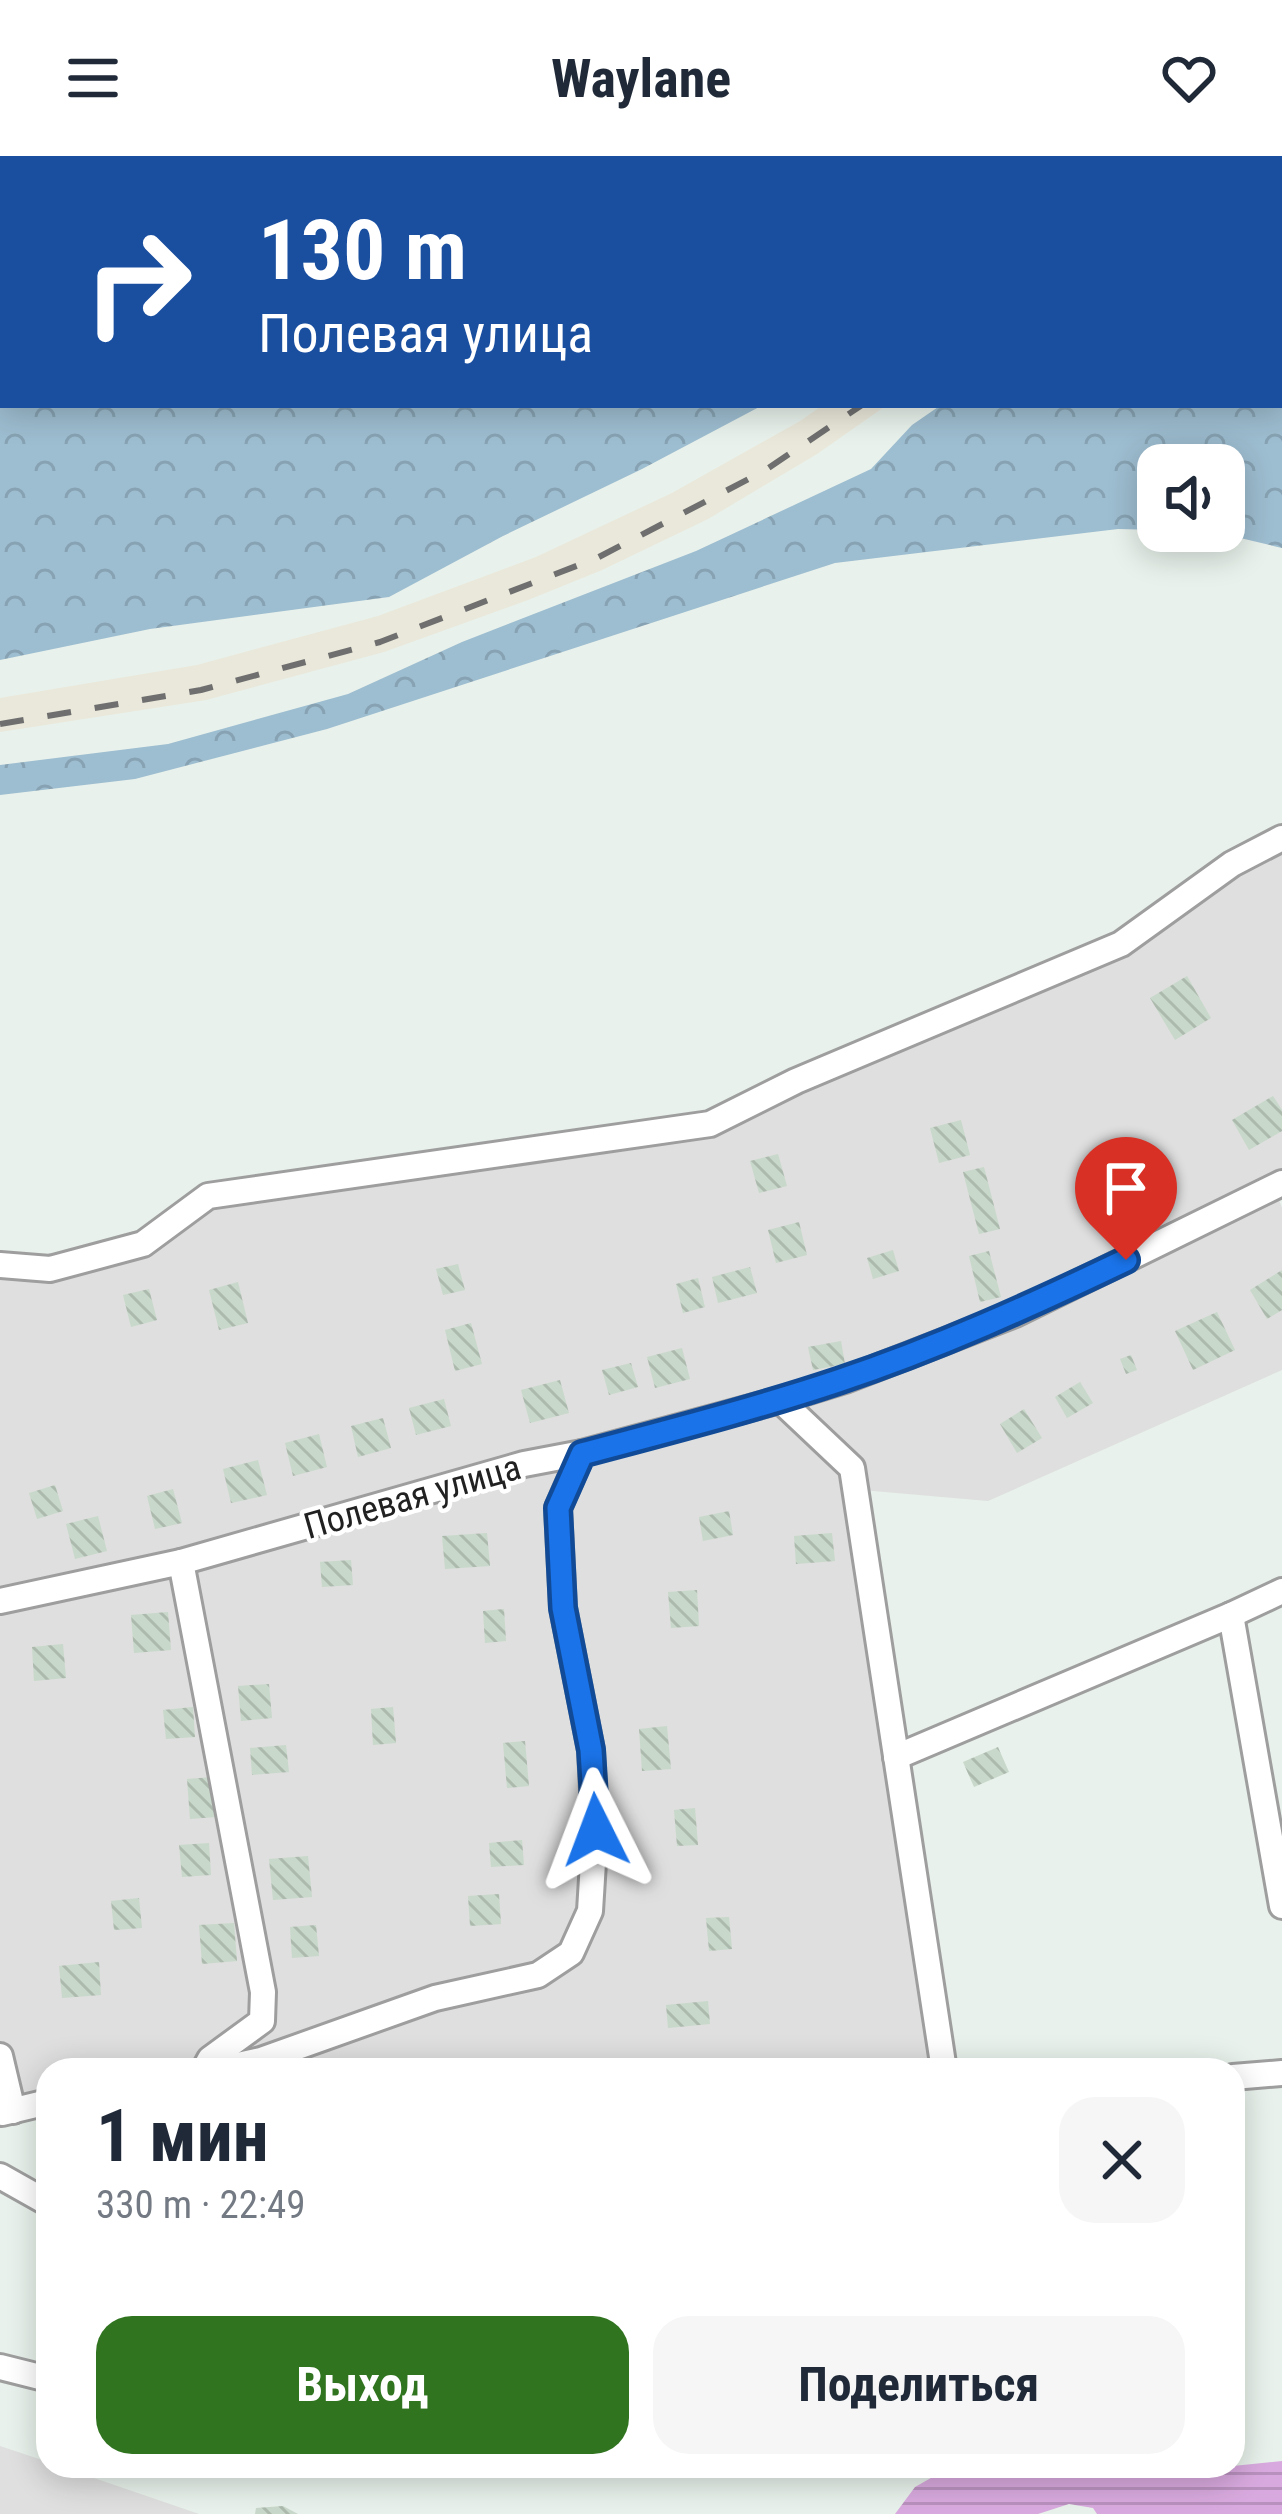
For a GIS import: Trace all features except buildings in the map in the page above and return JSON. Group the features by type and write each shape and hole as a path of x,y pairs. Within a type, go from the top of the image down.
{"street":[{"path":"0,1265 50,1269 143,1244 208,1196 710,1124 796,1081 1121,944 1232,863 1282,838"},
{"name":"Полевая улица","path":"0,1600 181,1562 524,1464 582,1454 780,1400 1015,1314 1282,1183"},
{"path":"780,1400 852,1468 942,2058"},
{"path":"267,2058 435,1998 538,1975 571,1953 590,1911 596,1830 591,1750 563,1608 558,1508 582,1454"},
{"path":"181,1562 263,1992 262,2020 211,2058"},
{"path":"896,1757 1282,1591"},
{"path":"1231,1615 1282,1906"},
{"path":"0,2056 7,2112"},
{"path":"1245,2076 1282,2073"},
{"path":"0,2176 36,2196"},
{"path":"0,2367 36,2376"}],"shaded area":[{"path":"819,408 883,408 708,519 528,600 384,652 206,700 0,732 0,698 197,665 378,616 536,557 672,493"},
{"path":"1282,838 1282,1183 1274,1187 1282,1208 1282,1370 988,1501 862,1490 933,2058 36,2058 36,2105 0,2113 0,1265 143,1244 208,1196 710,1124 1121,944"},
{"path":"0,2446 36,2458 36,2478 94,2478 199,2514 0,2514"},
{"path":"1282,2461 1282,2514 1097,2514 1093,2508 1069,2504 1038,2514 895,2514 915,2487 931,2478 1245,2478 1245,2465"}],"green space":[{"path":"0,408 757,408 389,597 150,629 0,660"},
{"path":"937,408 1282,408 1282,548 1245,539 1245,444 1137,444 1137,529 835,563 327,729 135,779 0,795 0,765 168,744 348,694 462,642 696,551 871,469 912,425"}],"railway":[{"path":"0,724 201,690 380,642 597,558 764,471 858,408"}],"route":[{"path":"596,1830 591,1750 563,1608 558,1508 582,1454 844,1379 1015,1314 1126,1260"}]}
